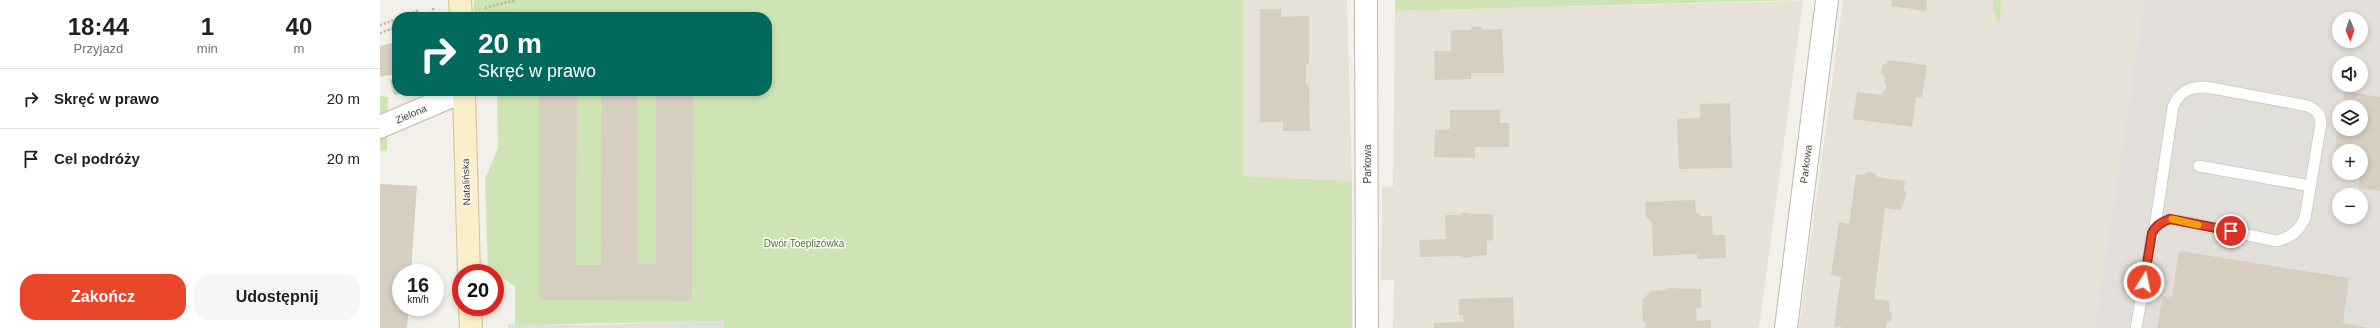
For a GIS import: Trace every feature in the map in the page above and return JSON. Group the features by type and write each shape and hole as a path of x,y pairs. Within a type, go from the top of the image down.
{"main road":[{"name":"Natalińska","path":"464,96 469,264"},
{"path":"470,316 471,328"}],"street":[{"name":"Parkowa","path":"1366,0 1367,328"},
{"name":"Parkowa","path":"1786,328 1827,0"},
{"name":"Zielona","path":"380,127 452,96"}],"lane":[{"path":"2136,328 2150,243 2155,227 2173,107 2177,98 2185,90 2194,87 2308,106 2317,110 2320,115 2321,123 2305,218 2301,227 2289,238 2277,241 2170,219 2155,227"},
{"path":"2199,166 2311,186"}],"path":[{"path":"432,12 438,0"},
{"path":"460,8 479,9 516,0"},
{"path":"380,25 392,21"},
{"path":"380,33 392,29"}],"shaded area":[{"path":"1243,0 1347,0 1352,181 1243,176"},
{"path":"1843,0 1993,0 1993,9 1999,24 2002,0 2144,0 2094,328 1799,328"},
{"path":"2144,0 2380,0 2380,328 2094,328"},
{"path":"1803,1 1759,328 1393,328 1394,280 1381,280 1382,187 1393,186 1395,11"},
{"path":"2205,105 2299,122 2284,209 2189,193"},
{"path":"724,321 724,328 508,328 508,324 579,325"}],"green space":[{"name":"Dwór Toeplizówka","path":"474,0 1243,0 1243,176 1352,181 1352,328 724,328 724,321 515,325 515,286 504,279 504,264 488,264 485,179 498,148 497,96 772,96 772,12 474,12"},
{"path":"1395,0 1803,0 1395,11"},
{"path":"1993,0 2002,0 1999,26 1993,9"},
{"path":"380,96 388,97 387,150 380,151"}],"building":[{"path":"1892,0 1927,0 1926,11 1891,6"},
{"path":"1260,9 1281,9 1281,17 1309,16 1309,63 1306,64 1306,85 1309,85 1310,131 1283,131 1283,122 1260,122"},
{"path":"1473,26 1480,27 1484,30 1502,29 1504,73 1471,73 1471,79 1435,80 1434,51 1451,51 1451,30 1470,30"},
{"path":"392,43 392,75 380,77 380,46"},
{"path":"1888,60 1927,65 1922,98 1916,97 1912,127 1853,119 1857,92 1882,95 1883,90 1886,91 1886,84 1884,83 1885,77 1881,73 1882,67"},
{"path":"2345,92 2380,97 2380,191 2368,189 2368,188 2359,188 2359,180 2368,180 2368,144 2336,144 2337,136 2368,136 2368,100 2343,100"},
{"path":"539,96 577,96 576,265 601,265 602,96 637,96 637,264 656,264 656,96 693,96 692,301 539,300"},
{"path":"1730,103 1732,168 1679,169 1677,119 1700,118 1700,104"},
{"path":"1450,110 1500,110 1500,123 1509,123 1509,147 1475,147 1475,158 1434,157 1435,130 1450,129"},
{"path":"1867,172 1875,173 1877,177 1905,181 1904,190 1907,193 1901,210 1885,208 1874,299 1890,301 1889,311 1892,314 1891,321 1887,323 1886,328 1844,328 1834,326 1841,277 1831,275 1839,222 1849,224 1856,174 1864,175"},
{"path":"380,184 417,186 412,264 392,264 392,316 408,316 407,328 380,328"},
{"path":"1695,200 1696,212 1701,216 1712,216 1713,235 1725,235 1726,258 1697,259 1697,254 1653,256 1652,223 1646,217 1645,202"},
{"path":"1463,212 1471,214 1493,214 1493,240 1487,241 1487,255 1461,258 1461,256 1420,257 1419,240 1446,239 1445,215 1460,215"},
{"path":"2179,251 2349,278 2343,323 2368,328 2157,328 2163,296 2172,297"},
{"path":"1667,288 1701,289 1701,308 1696,308 1697,321 1711,320 1711,328 1646,328 1646,322 1643,323 1642,300 1651,291 1667,290"},
{"path":"1513,297 1514,328 1434,328 1434,323 1464,322 1463,315 1459,315 1459,299"}],"slow traffic":[{"path":"2172,219 2198,225"}],"route":[{"path":"2144,282 2152,233 2155,227 2161,222 2170,219 2231,231"}]}
